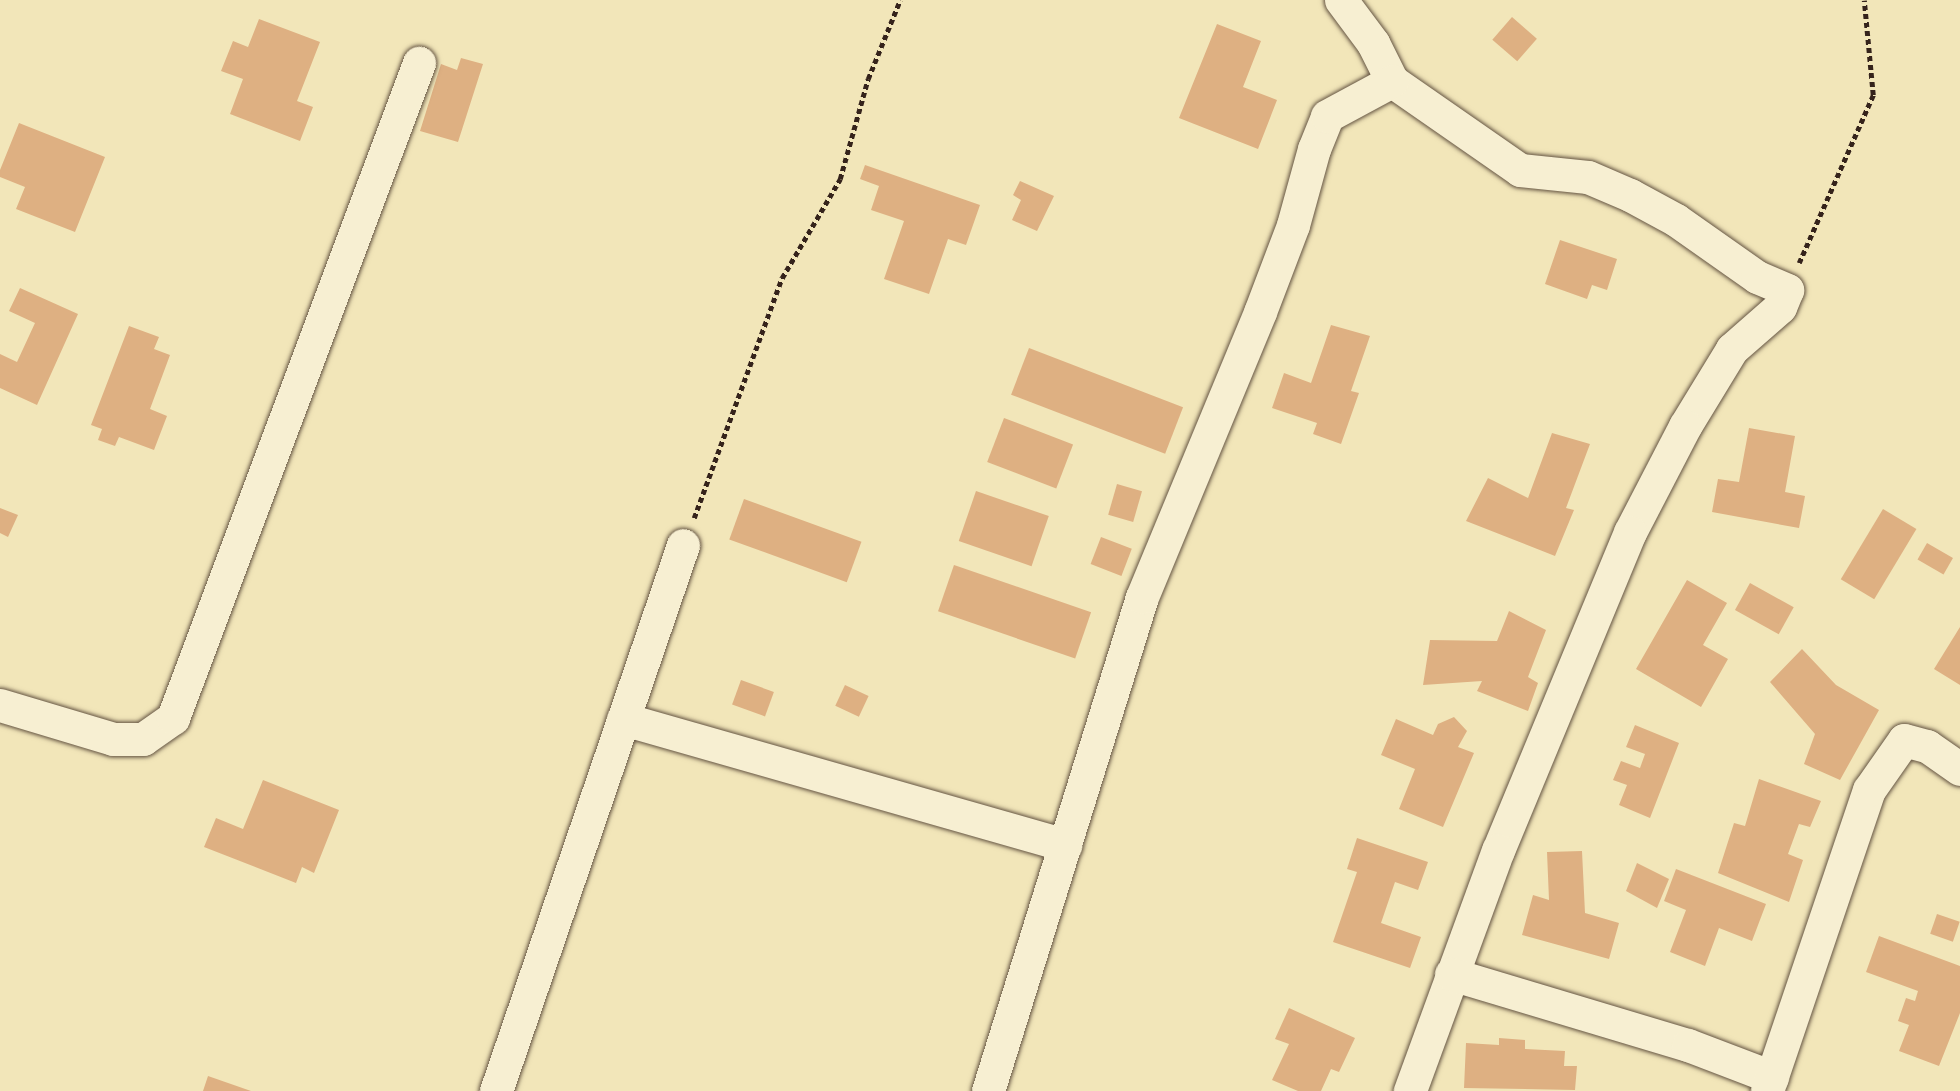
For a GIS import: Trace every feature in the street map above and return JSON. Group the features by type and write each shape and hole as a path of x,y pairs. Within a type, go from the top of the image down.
{"street":[{"path":"1341,0 1373,43 1392,81 1520,170 1588,177 1630,195 1676,220 1757,277 1787,290 1780,307 1732,349 1685,426 1630,532 1451,974 1410,1091"},
{"path":"0,705 113,739 143,739 173,718 419,63"},
{"path":"988,1091 1142,597 1260,312 1327,116 1392,81"},
{"path":"496,1091 683,544"},
{"path":"623,719 1065,845"},
{"path":"1451,974 1611,1020 1770,1084 1869,790 1904,740 1927,746 1960,769"}],"path":[{"path":"683,544 782,278 841,179 868,79 900,0"},
{"path":"1787,290 1873,95 1864,0"}],"building":[{"path":"1512,17 1537,39 1517,61 1492,40"},
{"path":"259,19 320,42 297,101 313,107 300,141 230,114 243,79 221,71 233,41 248,47"},
{"path":"1217,24 1261,41 1243,87 1277,100 1258,149 1179,118"},
{"path":"461,58 483,64 458,142 420,131 441,64 457,70"},
{"path":"19,123 105,157 75,232 16,209 25,187 0,177 0,170"},
{"path":"865,165 980,205 966,245 948,239 929,294 884,279 904,221 871,210 879,186 860,179"},
{"path":"1020,181 1054,196 1037,231 1012,220 1021,200 1013,195"},
{"path":"1560,240 1617,259 1607,290 1592,285 1587,299 1545,284"},
{"path":"20,288 78,314 37,405 0,388 0,354 17,362 35,323 9,311"},
{"path":"1331,325 1370,336 1351,391 1359,393 1341,444 1313,434 1317,423 1272,408 1284,373 1311,383"},
{"path":"129,326 159,337 154,349 170,355 150,409 167,416 154,450 119,437 115,446 98,440 102,429 91,425"},
{"path":"1029,348 1183,407 1165,454 1011,395"},
{"path":"1004,418 1073,445 1056,488 987,462"},
{"path":"1749,428 1795,436 1785,492 1805,496 1799,528 1712,512 1718,479 1739,482"},
{"path":"1552,433 1590,444 1566,508 1574,510 1555,556 1466,521 1488,478 1528,498"},
{"path":"1117,484 1142,491 1133,522 1108,515"},
{"path":"976,491 1049,516 1032,566 959,541"},
{"path":"744,499 861,542 847,582 729,539"},
{"path":"0,508 18,515 8,537 0,533"},
{"path":"1883,509 1916,529 1874,599 1841,579"},
{"path":"1101,537 1132,549 1121,576 1091,564"},
{"path":"1927,543 1953,558 1943,574 1918,559"},
{"path":"954,565 1091,612 1075,659 938,611"},
{"path":"1687,580 1727,603 1703,645 1728,659 1701,707 1636,669"},
{"path":"1750,583 1794,607 1779,634 1735,610"},
{"path":"1509,611 1546,630 1528,677 1538,683 1528,711 1477,691 1482,681 1423,685 1430,640 1497,641"},
{"path":"1960,627 1960,685 1934,669"},
{"path":"1802,649 1836,685 1879,710 1840,780 1804,764 1815,734 1770,682"},
{"path":"741,680 774,692 765,716 732,704"},
{"path":"845,685 869,696 859,717 835,706"},
{"path":"1454,717 1467,731 1458,747 1474,753 1443,827 1399,809 1415,769 1381,755 1396,719 1433,735 1438,724"},
{"path":"1635,725 1679,743 1650,818 1619,805 1627,785 1613,780 1621,761 1640,768 1645,754 1626,747"},
{"path":"1759,779 1821,801 1810,827 1799,824 1788,854 1803,860 1789,902 1718,873 1734,823 1745,826"},
{"path":"263,780 339,810 314,873 302,867 296,883 204,847 216,818 243,829"},
{"path":"1357,838 1428,862 1418,890 1395,882 1381,923 1421,937 1410,968 1333,942 1357,872 1347,869"},
{"path":"1582,851 1585,913 1619,923 1609,959 1522,935 1533,895 1549,900 1547,852"},
{"path":"1637,863 1669,879 1657,908 1626,891"},
{"path":"1676,869 1766,904 1752,941 1719,928 1705,966 1670,952 1686,910 1664,901"},
{"path":"1937,914 1960,922 1953,942 1930,934"},
{"path":"1879,936 1960,966 1960,1013 1939,1066 1899,1051 1909,1025 1898,1021 1906,998 1915,1001 1918,991 1866,972"},
{"path":"1289,1008 1355,1038 1339,1072 1331,1069 1321,1091 1298,1091 1272,1080 1289,1044 1275,1039"},
{"path":"1499,1038 1525,1040 1525,1049 1565,1051 1564,1066 1577,1066 1575,1090 1464,1088 1466,1043 1499,1045"},
{"path":"208,1076 251,1091 203,1091"}]}
